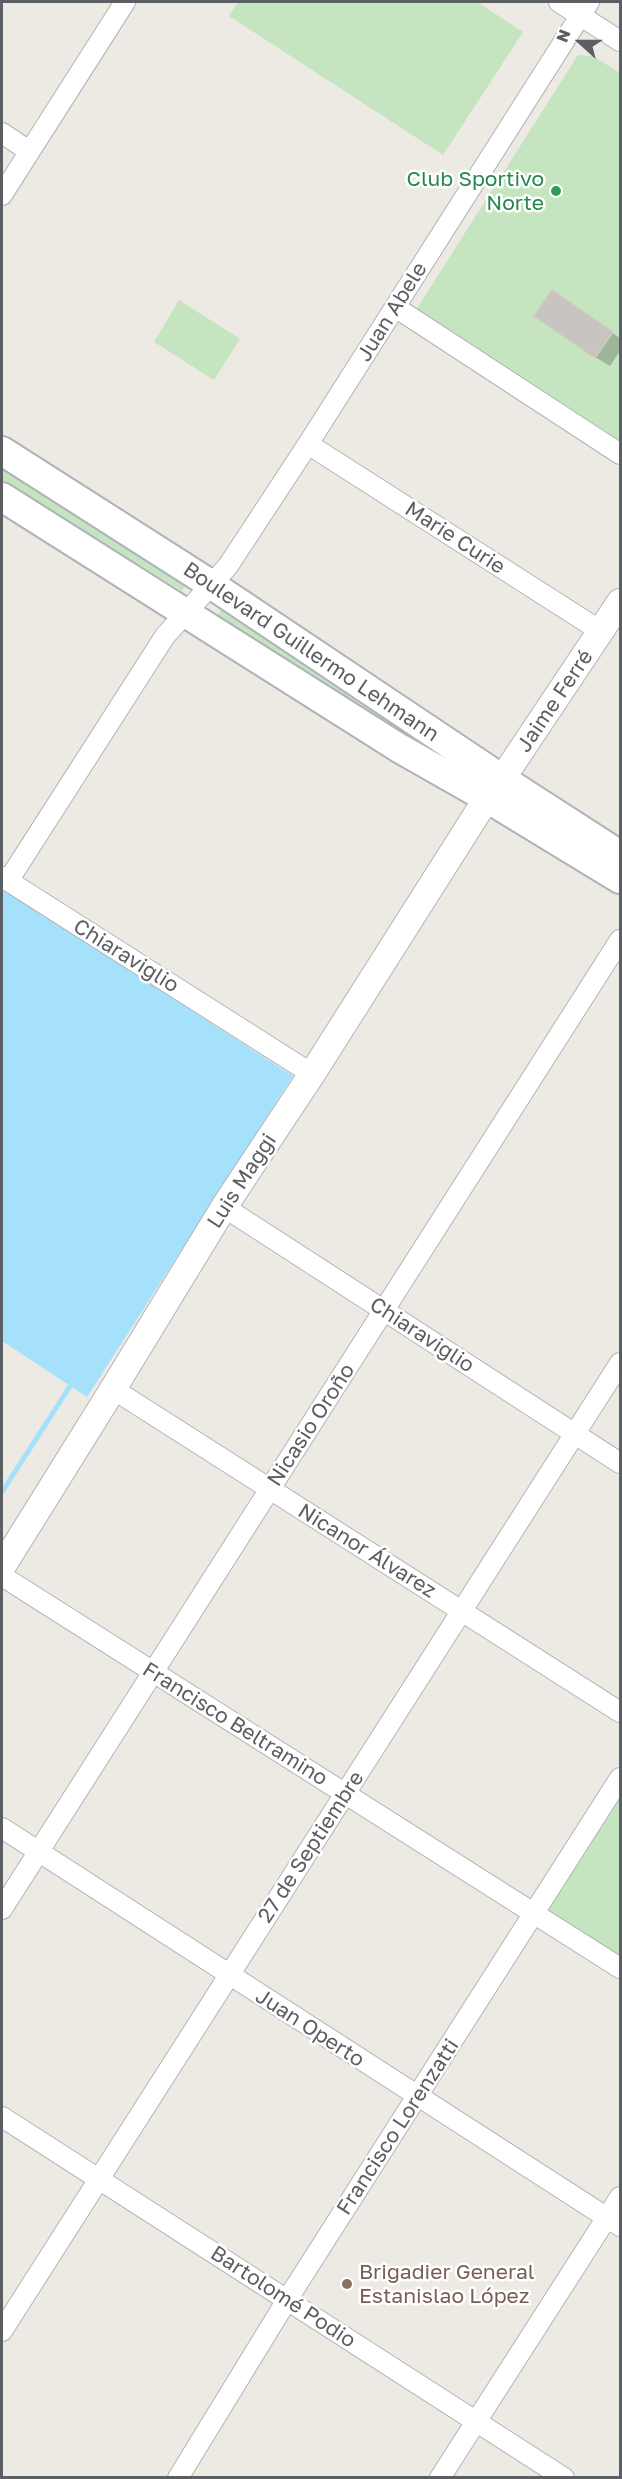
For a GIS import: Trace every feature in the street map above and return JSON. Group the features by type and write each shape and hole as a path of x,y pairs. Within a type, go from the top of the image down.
{"main road":[{"name":"Boulevard Guillermo Lehmann","path":"2,451 212,585 621,879"},
{"name":"Boulevard Guillermo Lehmann","path":"2,497 399,748 495,788 621,855"}],"street":[{"path":"2,195 125,2"},
{"path":"559,2 584,8 621,41"},
{"name":"Juan Abele","path":"5,879 165,636 228,566 308,444 584,8"},
{"path":"2,133 29,151"},
{"path":"395,307 621,454"},
{"name":"Marie Curie","path":"308,444 602,632"},
{"name":"Jaime Ferré","path":"495,788 621,602"},
{"name":"Luis Maggi","path":"2,1567 224,1207 495,788"},
{"name":"Chiaraviglio","path":"5,879 312,1074"},
{"name":"Nicasio Oroño","path":"2,1910 621,940"},
{"name":"Chiaraviglio","path":"224,1207 621,1463"},
{"name":"27 de Septiembre","path":"2,2331 621,1363"},
{"name":"Nicanor Álvarez","path":"113,1389 621,1712"},
{"name":"Francisco Beltramino","path":"2,1576 621,1968"},
{"name":"Francisco Lorenzatti","path":"178,2478 287,2300 621,1778"},
{"name":"Juan Operto","path":"2,1828 614,2222"},
{"name":"Bartolomé Podio","path":"2,2117 564,2478"},
{"path":"440,2478 476,2421 614,2222 621,2197"}],"green space":[{"path":"238,2 477,2 523,32 443,155 229,16"},
{"name":"Club Sportivo Norte","path":"578,55 593,56 620,73 620,442 416,310"},
{"path":"179,300 240,339 214,380 154,342"},
{"path":"2,466 188,581 182,591 2,480"},
{"path":"223,607 473,767 466,777 217,617"},
{"path":"620,1791 620,1959 545,1911"}],"water":[{"path":"2,888 293,1076 87,1397 2,1341"}],"building":[{"path":"552,290 613,332 595,358 534,316"}],"waterway":[{"path":"2,1492 74,1380"}],"place":[{"name":"Club Sportivo Norte","path":"556,191"},
{"name":"Brigadier General Estanislao López","path":"347,2284"}]}
